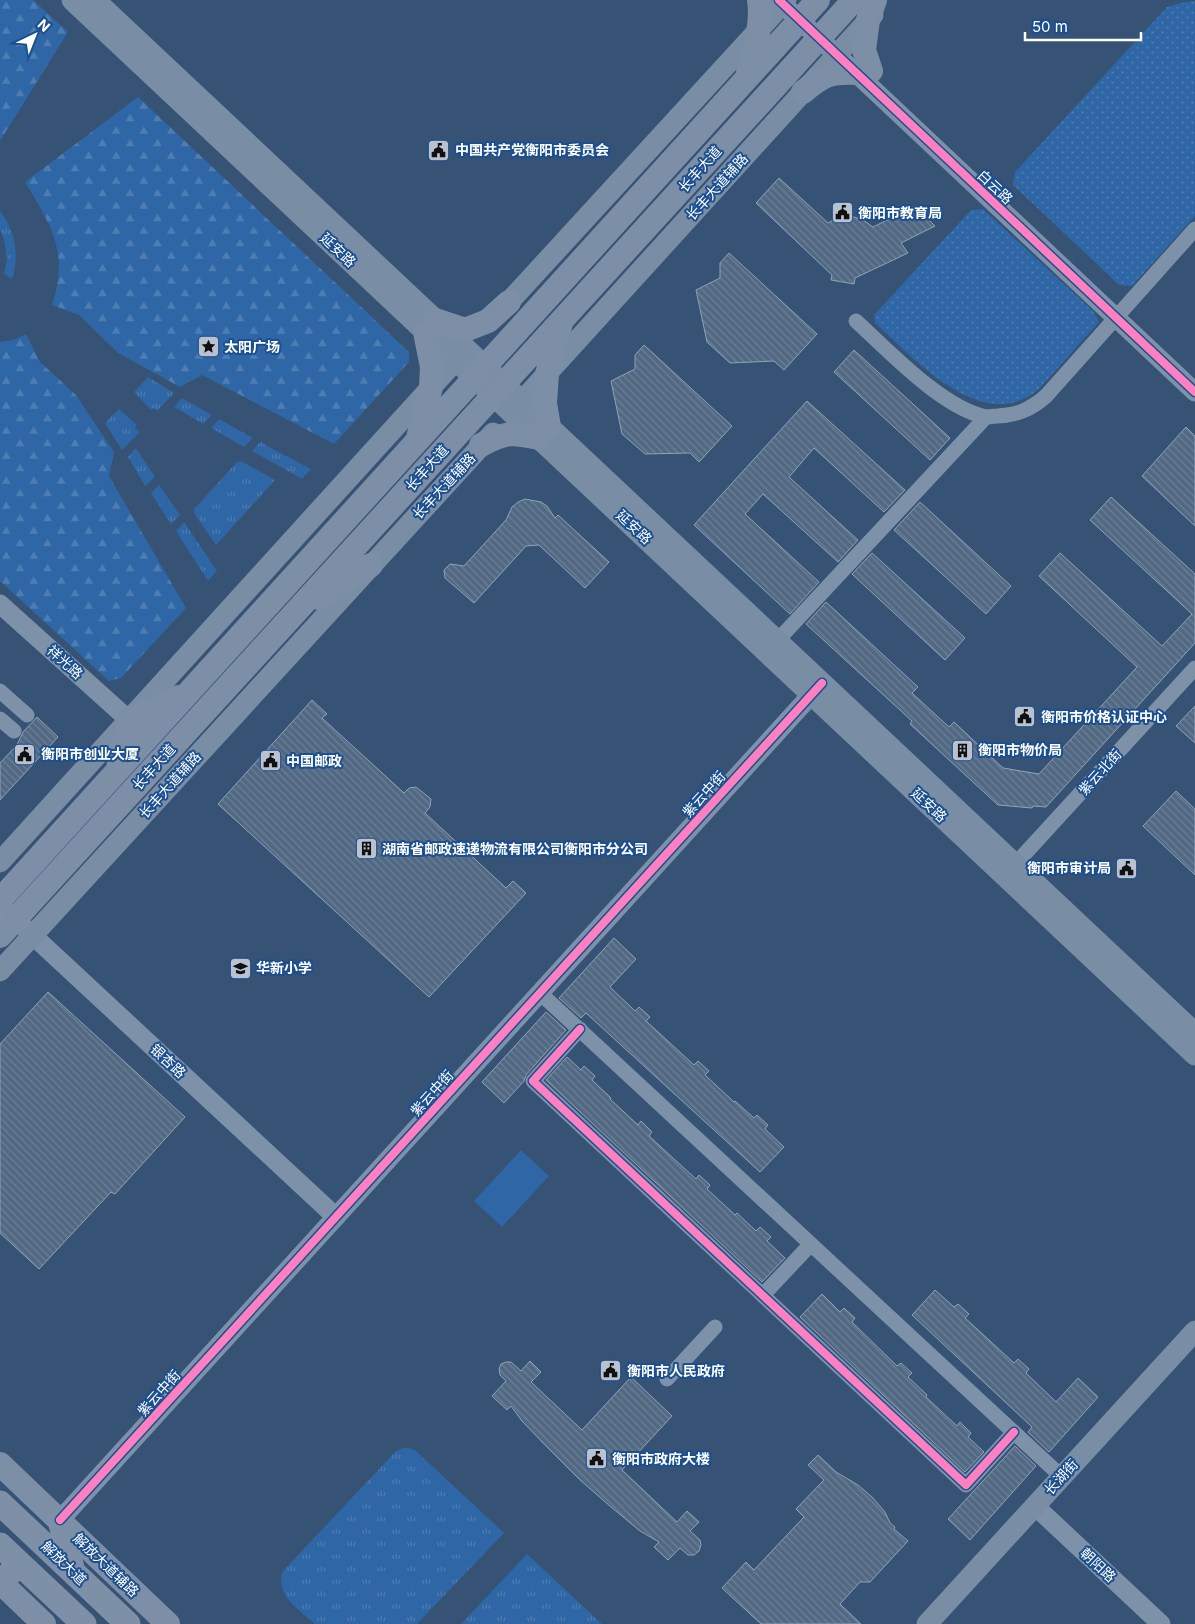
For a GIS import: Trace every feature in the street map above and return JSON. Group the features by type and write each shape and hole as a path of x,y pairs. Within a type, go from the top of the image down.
{"highway":[{"name":"解放大道","path":"0,1503 128,1624"},
{"path":"60,1520 73,1572"},
{"path":"0,1545 84,1624"},
{"path":"0,1583 19,1563"}],"main road":[{"name":"延安路","path":"72,0 480,372 1010,870 1195,1034"},
{"name":"延安路","path":"95,0 430,326"},
{"path":"746,79 758,30 759,0"},
{"name":"长丰大道","path":"5,920 292,616 336,587 498,390 854,0"},
{"name":"长丰大道辅路","path":"371,565 841,50 872,10 886,0"},
{"path":"0,862 758,30 796,5"},
{"name":"长丰大道","path":"0,900 746,79 796,5"},
{"path":"803,92 820,78 838,72 864,72 864,50 872,10"},
{"path":"417,441 431,387 430,326 465,330 488,321 509,302"},
{"path":"481,445 501,434 544,433 547,374 562,320"},
{"name":"延安路","path":"544,433 777,641 817,689"},
{"path":"308,561 336,587 371,565"},
{"name":"长丰大道辅路","path":"0,971 336,587"},
{"path":"129,720 189,692"},
{"path":"118,770 129,720"},
{"name":"延安路","path":"1010,870 1195,1055"},
{"name":"长湖街","path":"942,1624 1039,1509 1062,1477 1195,1331"},
{"name":"长湖街","path":"928,1624 1195,1346"},
{"name":"解放大道辅路","path":"0,1464 168,1624"},
{"path":"0,1583 44,1624"}],"street":[{"name":"白云路","path":"796,5 823,34 1120,313 1195,392"},
{"path":"856,321 931,389 956,406 986,417 1022,413 1046,396 1195,229"},
{"name":"白云路","path":"1120,313 1195,375"},
{"path":"777,641 986,417"},
{"name":"祥光路","path":"0,604 129,720"},
{"name":"紫云北街","path":"1010,870 1195,668"},
{"name":"紫云中街","path":"60,1520 817,689"},
{"path":"0,690 27,715"},
{"path":"0,719 14,731"},
{"name":"银杏路","path":"5,920 33,935 336,1217"},
{"path":"540,992 1062,1477"},
{"path":"580,1029 533,1081 966,1485 1014,1432"},
{"path":"763,1296 811,1244"},
{"path":"667,1379 715,1327"},
{"name":"朝阳路","path":"1039,1509 1161,1624"}],"green space":[{"path":"0,0 33,0 68,32 0,141"},
{"path":"1195,1 1195,216 1132,286 1119,285 1013,185 1015,172 1167,7"},
{"path":"138,97 409,352 409,362 334,444 202,375 180,387 118,353 79,315 52,305 59,270 55,240 43,213 25,182"},
{"path":"983,209 1094,312 1099,322 1039,389 1018,401 995,404 973,399 951,388 910,355 875,323 874,315 971,210"},
{"path":"0,211 9,227 15,244 16,261 12,279 4,274 7,259 4,240 0,230"},
{"path":"26,334 40,362 76,395 114,452 109,476 186,608 121,678 109,681 0,581 0,342 13,340"},
{"path":"148,377 174,393 157,411 154,408 151,410 134,392"},
{"path":"182,398 212,415 203,424 174,407"},
{"path":"119,409 137,425 135,428 140,432 122,450 105,423"},
{"path":"219,419 253,438 244,447 211,428"},
{"path":"260,442 311,469 302,479 252,451"},
{"path":"136,448 155,477 145,486 128,457"},
{"path":"241,461 275,480 216,545 194,513 194,509 237,462"},
{"path":"159,485 180,515 171,524 151,493"},
{"path":"184,522 217,571 208,581 176,531"},
{"path":"521,1150 549,1176 502,1227 474,1201"},
{"path":"410,1448 416,1451 504,1533 417,1624 315,1624 295,1607 285,1594 281,1580 283,1571 396,1451"},
{"path":"527,1554 602,1624 461,1624"}],"building":[{"name":"衡阳市教育局","path":"779,178 828,223 839,217 851,216 863,220 873,227 915,206 935,226 901,243 908,253 855,278 854,284 831,280 832,275 756,203"},
{"path":"729,253 817,334 784,370 774,361 730,363 707,342 696,290 720,278 720,263"},
{"path":"644,345 732,426 699,462 690,453 645,454 622,434 611,381 635,369 635,355"},
{"path":"854,350 950,438 930,460 834,372"},
{"path":"807,401 905,490 884,512 814,448 789,477 858,540 838,562 763,494 745,514 819,582 790,614 694,525"},
{"path":"1186,427 1195,436 1195,526 1142,476"},
{"path":"1111,497 1195,574 1195,643 1046,807 1033,806 1032,808 998,805 910,724 912,721 806,624 826,602 918,687 912,693 949,727 954,722 1003,768 1039,774 1137,667 1039,576 1060,553 1162,646 1192,614 1090,520"},
{"path":"525,499 541,502 547,506 555,518 558,515 609,562 585,588 539,545 526,546 474,603 445,578 444,570 450,564 464,566 506,520 512,507"},
{"path":"920,502 1011,586 986,614 894,530"},
{"path":"872,553 965,638 945,660 852,574"},
{"name":"湖南省邮政速递物流有限公司衡阳市分公司","path":"312,700 327,714 322,718 404,793 409,788 416,787 431,799 430,807 425,813 506,888 513,881 526,893 429,997 218,804"},
{"path":"1195,706 1195,743 1176,726"},
{"name":"衡阳市创业大厦","path":"37,717 58,737 0,800 0,763 17,745 23,732"},
{"path":"1176,791 1195,809 1195,875 1143,826"},
{"path":"614,938 636,959 610,987 635,1011 639,1007 650,1017 646,1021 694,1065 698,1061 709,1071 705,1075 734,1102 754,1118 757,1115 768,1125 765,1129 784,1147 760,1172 586,1013 581,1018 559,998"},
{"path":"48,992 185,1117 115,1194 111,1192 39,1269 0,1233 0,1044"},
{"path":"546,1012 566,1030 504,1103 482,1082"},
{"path":"567,1057 581,1070 584,1066 595,1076 592,1080 610,1099 638,1125 641,1121 652,1132 649,1136 696,1179 699,1175 710,1185 707,1189 735,1215 737,1213 756,1231 760,1227 771,1237 767,1241 785,1258 762,1282 546,1080"},
{"path":"935,1290 954,1307 958,1304 969,1314 965,1318 1014,1363 1018,1359 1029,1369 1026,1373 1056,1402 1078,1378 1098,1397 1049,1452 1028,1432 1032,1427 912,1315"},
{"path":"822,1294 840,1312 844,1308 855,1318 852,1322 897,1366 901,1363 912,1373 908,1377 927,1395 926,1397 957,1426 960,1422 971,1433 968,1437 984,1452 965,1472 800,1317"},
{"name":"衡阳市政府大楼","path":"530,1361 541,1372 531,1382 582,1430 631,1377 672,1416 622,1470 677,1522 687,1511 699,1522 690,1531 700,1540 699,1551 694,1555 688,1555 680,1548 668,1560 654,1547 659,1542 640,1531 611,1507 548,1448 522,1421 511,1406 507,1410 492,1396 506,1381 500,1375 499,1369 501,1364 511,1362 521,1371"},
{"path":"1015,1446 1036,1466 970,1540 948,1519"},
{"path":"818,1455 836,1472 858,1485 872,1497 885,1512 890,1523 895,1527 894,1529 908,1541 870,1582 860,1582 840,1604 861,1624 761,1624 722,1588 746,1562 754,1570 804,1517 796,1509 824,1480 808,1465"}],"cycle path":[{"path":"779,0 1195,392"},
{"path":"60,1520 822,683"},
{"path":"580,1029 533,1081 966,1485 1014,1432"}],"place":[{"name":"中国共产党衡阳市委员会","path":"439,150"},
{"name":"衡阳市教育局","path":"842,213"},
{"name":"太阳广场","path":"208,347"},
{"name":"衡阳市价格认证中心","path":"1025,717"},
{"name":"衡阳市物价局","path":"962,750"},
{"name":"衡阳市创业大厦","path":"25,754"},
{"name":"中国邮政","path":"270,761"},
{"name":"湖南省邮政速递物流有限公司衡阳市分公司","path":"366,849"},
{"name":"衡阳市审计局","path":"1127,868"},
{"name":"华新小学","path":"240,968"},
{"name":"衡阳市人民政府","path":"611,1371"},
{"name":"衡阳市政府大楼","path":"596,1459"}]}
